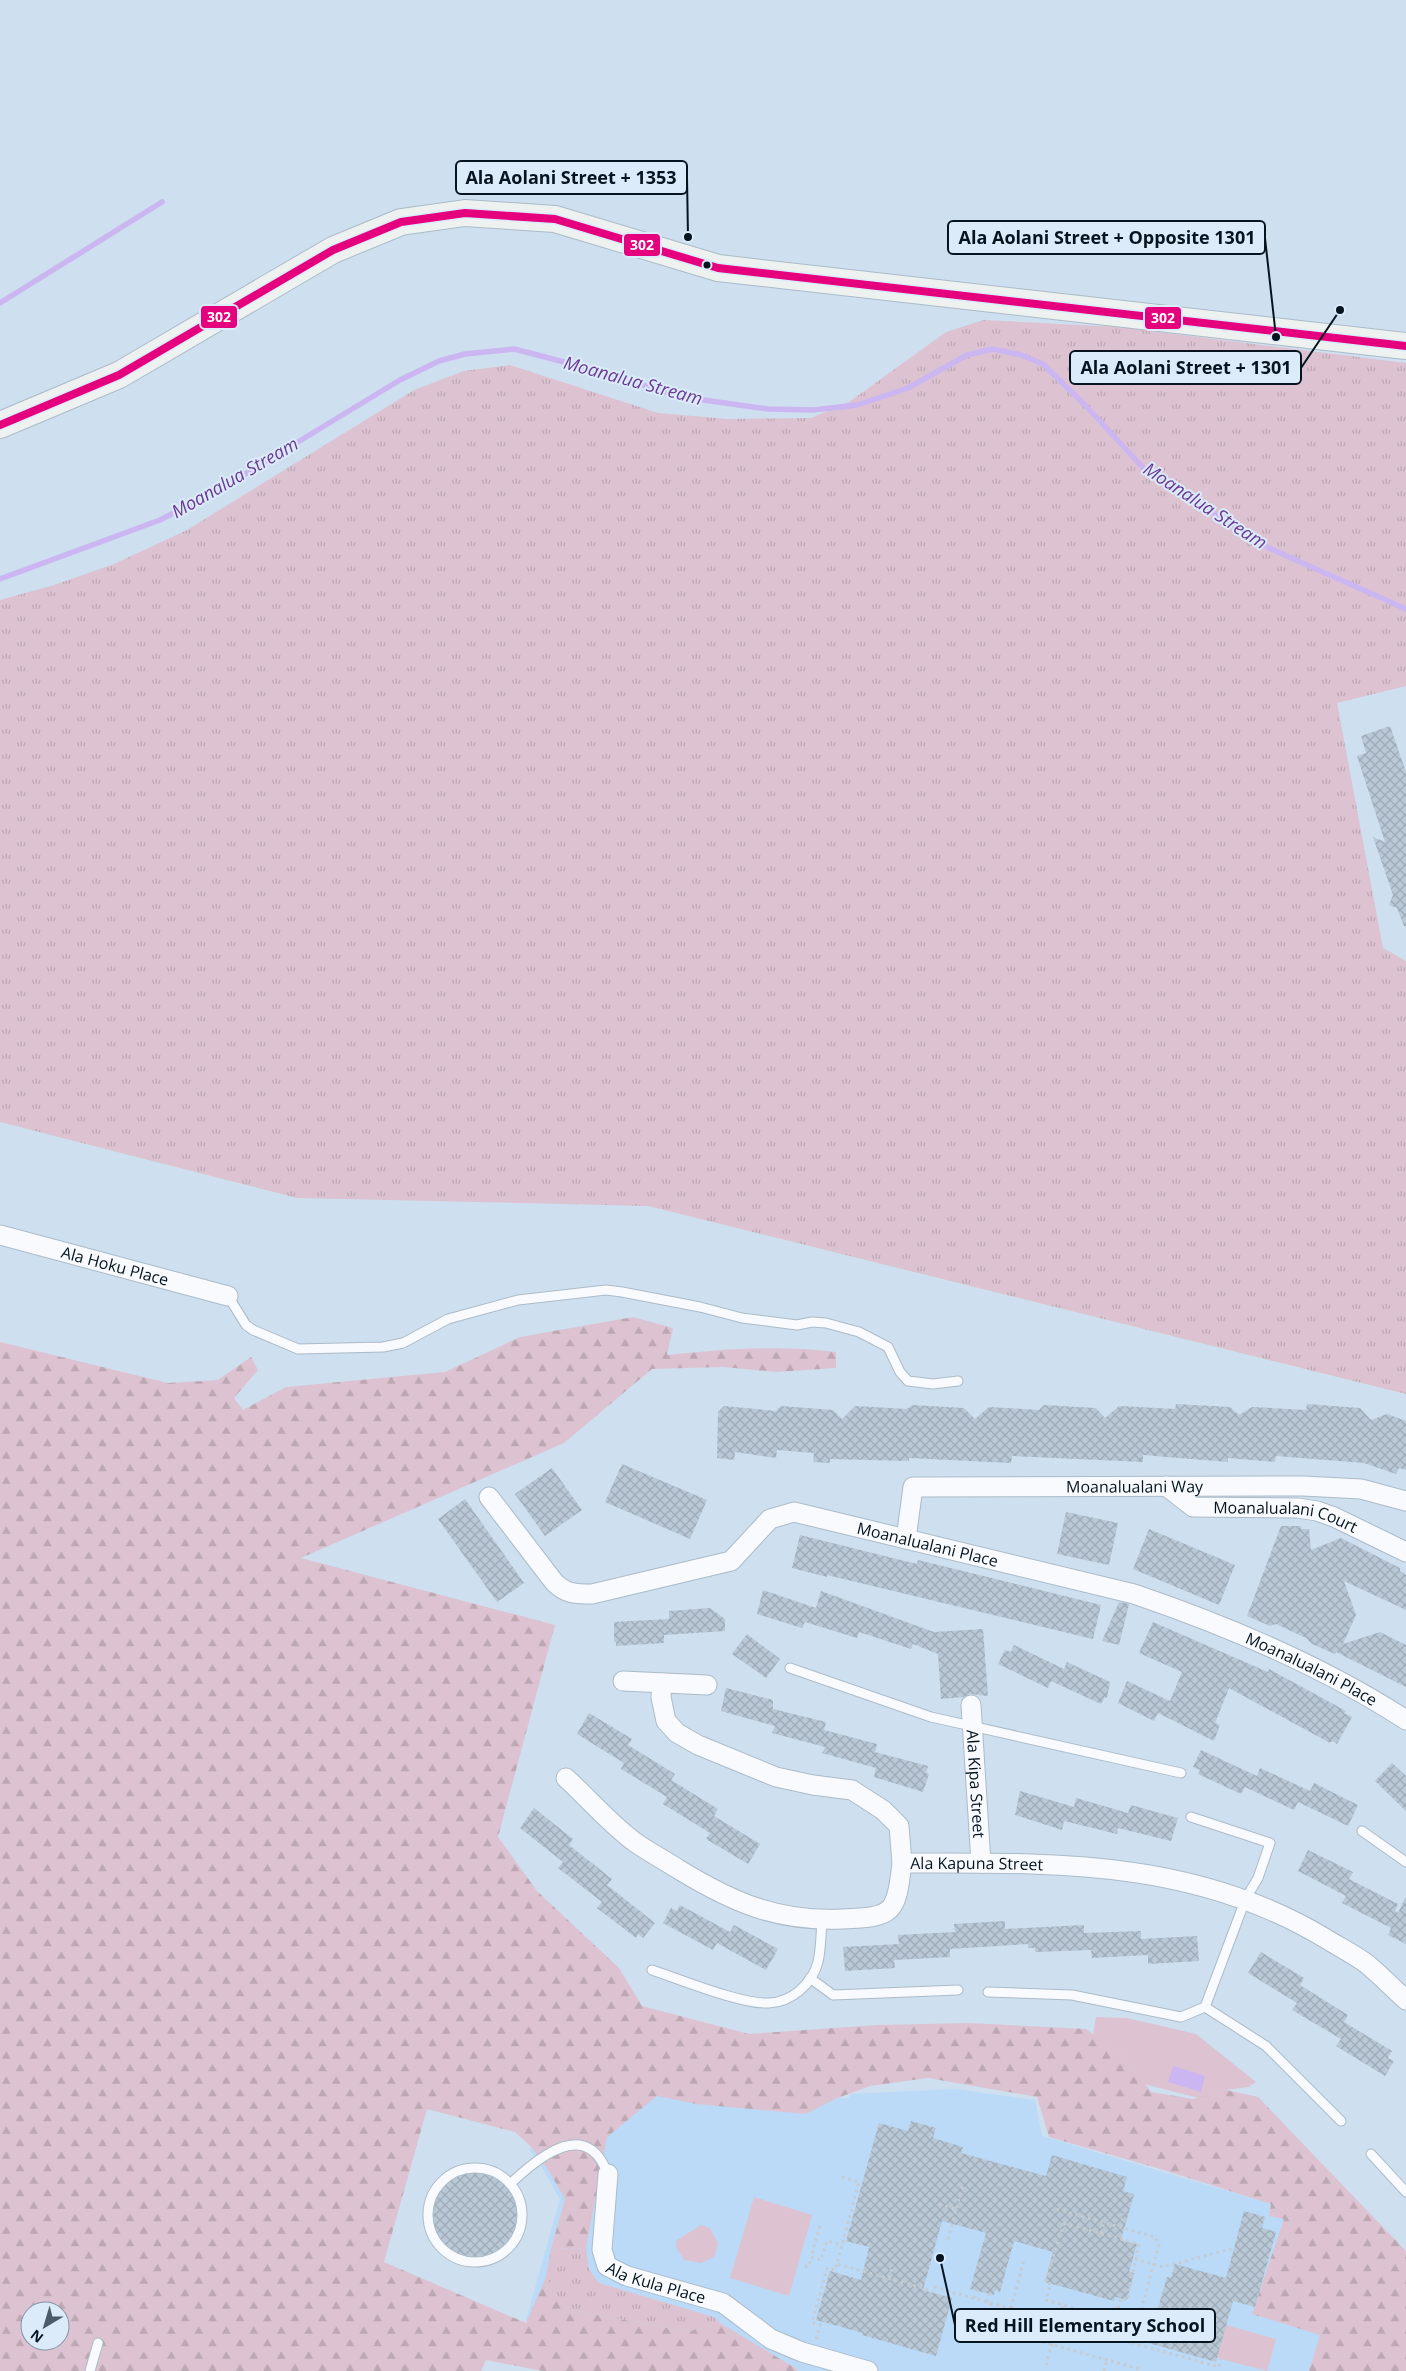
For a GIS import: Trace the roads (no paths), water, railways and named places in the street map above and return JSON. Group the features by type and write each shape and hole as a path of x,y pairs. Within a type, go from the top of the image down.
{"street":[{"path":"0,425 119,375 333,250 401,222 465,213 555,219 718,268 1406,346"},
{"name":"Ala Hoku Place","path":"0,1235 228,1296"},
{"name":"Moanalualani Court","path":"1166,1486 1193,1507 1298,1508 1317,1511 1334,1517 1406,1552"},
{"name":"Moanalualani Way","path":"906,1539 913,1487 1343,1487 1361,1489 1406,1501"},
{"name":"Moanalualani Place","path":"489,1497 554,1582 562,1590 574,1594 592,1594 731,1561 770,1519 794,1512 1134,1594 1166,1605 1335,1678 1406,1720"},
{"path":"623,1681 707,1685"},
{"path":"662,1682 661,1697 666,1721 677,1733 698,1745 776,1777 813,1785 852,1790 883,1810 899,1826 902,1863"},
{"name":"Ala Kipa Street","path":"971,1705 981,1863"},
{"name":"Ala Kapuna Street","path":"566,1778 635,1842 710,1889 741,1904 776,1915 822,1920 869,1918 888,1912 898,1898 902,1863 981,1863 1104,1867 1178,1879 1246,1898 1300,1923 1366,1964 1406,2000"},
{"name":"Ala Kula Place","path":"608,2174 602,2250 607,2266 627,2276 723,2302 770,2339 812,2355 868,2371"}],"lane":[{"path":"228,1296 246,1325 253,1330 298,1349 383,1347 403,1343 448,1319 518,1300 606,1290 700,1307 742,1318 798,1325 812,1322 859,1332 888,1347 900,1372 908,1381 933,1384 958,1381"},
{"path":"790,1668 931,1717 1181,1773"},
{"path":"988,1992 1072,1994 1181,2017 1206,2007 1246,1898 1258,1878 1270,1843 1190,1817"},
{"path":"1362,1831 1406,1862"},
{"path":"652,1970 743,2000 768,2004 795,1995 810,1978 818,1962 822,1920"},
{"path":"810,1978 833,1995 958,1990"},
{"path":"1206,2007 1266,2046 1341,2121"},
{"name":"Ala Kula Place","path":"510,2184 537,2159 575,2144 590,2149 601,2160 608,2174"},
{"path":"1371,2154 1406,2192"},
{"path":"480,2168 501,2176 510,2184 516,2193 522,2214 520,2226 510,2246 502,2253 481,2261 459,2258 440,2246 430,2226 428,2215 433,2193 448,2176 463,2170 480,2168"},
{"path":"90,2371 98,2343"}],"waterway":[{"path":"0,303 162,202"},
{"name":"Moanalua Stream","path":"0,579 160,520 232,482 400,380 439,361 465,354 514,349 576,365 682,397 768,409 813,410 857,405 908,388 967,355 993,349 1021,355 1043,364 1085,405 1147,472 1269,548 1406,609"}],"place":[{"name":"Ala Aolani Street + 1353","path":"688,237"},
{"name":"Ala Aolani Street + 1301","path":"1340,310"},
{"name":"Ala Aolani Street + Opposite 1301","path":"1276,337"},
{"name":"Red Hill Elementary School","path":"940,2258"}]}
